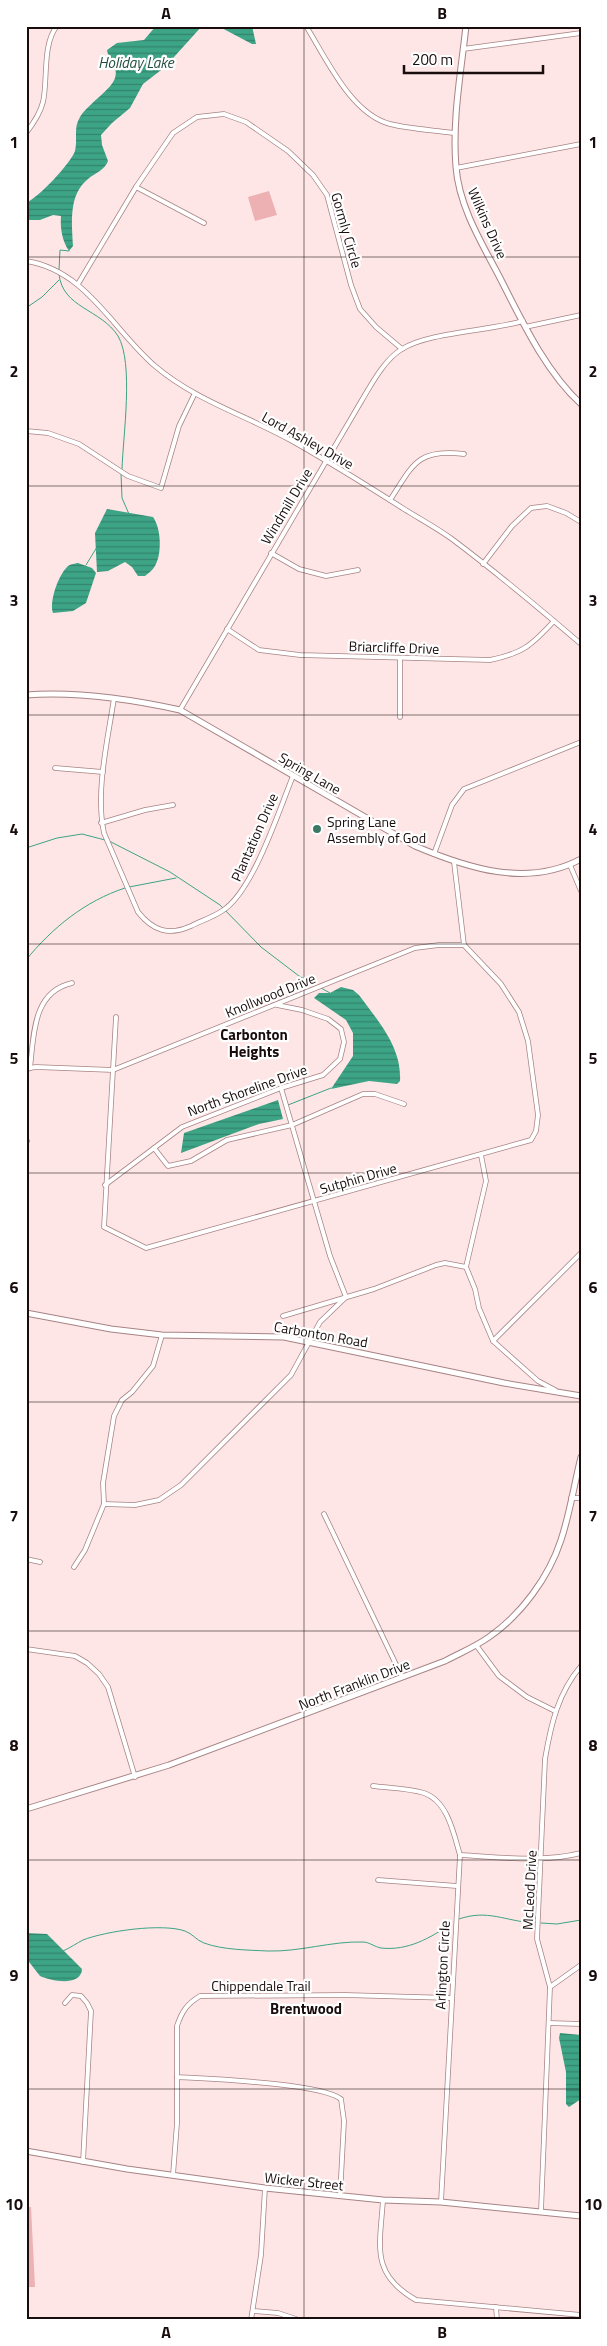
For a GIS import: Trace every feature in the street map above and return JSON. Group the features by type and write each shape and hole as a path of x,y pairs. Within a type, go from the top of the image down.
{"street":[{"path":"26,133 35,121 43,102 44,75 50,45 57,26"},
{"path":"306,26 349,94 366,112 389,124 454,133"},
{"name":"Wilkins Drive","path":"466,26 454,133 456,168 461,195 474,228 524,324 566,391 581,404"},
{"path":"464,48 581,34"},
{"name":"Gormly Circle","path":"78,284 136,187 172,133 197,117 224,114 246,122 288,151 313,175 326,195 351,285 360,309 376,327 402,349"},
{"path":"456,168 581,144"},
{"path":"136,187 204,223"},
{"name":"Lord Ashley Drive","path":"26,261 37,262 57,271 78,284 98,302 117,326 155,366 194,395 292,441 451,538 581,644"},
{"name":"Windmill Drive","path":"180,710 270,553 370,386 384,367 402,349 425,341 581,315"},
{"path":"26,431 48,433 79,444 128,476 161,488 179,426 194,395"},
{"path":"390,500 415,462 429,454 451,452 464,454"},
{"path":"483,564 512,526 531,508 547,506 566,513 581,522"},
{"path":"270,553 299,569 326,576 358,570"},
{"name":"Briarcliffe Drive","path":"227,629 259,650 300,655 490,660 510,656 531,646 554,621"},
{"path":"400,659 400,717"},
{"name":"Spring Lane","path":"26,695 51,693 114,698 150,703 180,710 415,846 454,862 501,874 540,871 570,865 581,859"},
{"name":"Plantation Drive","path":"114,698 103,772 102,823 104,833 138,912 147,923 161,931 179,932 223,911 237,898 250,879 293,776"},
{"path":"434,854 452,805 464,788 581,742"},
{"path":"55,768 103,772"},
{"path":"102,823 145,810 173,805"},
{"path":"454,862 464,946"},
{"path":"570,865 581,891"},
{"name":"Knollwood Drive","path":"28,1069 113,1070 415,948 439,945 464,946"},
{"name":"Sutphin Drive","path":"116,1017 104,1227 146,1248 481,1156 531,1140 536,1130 538,1115 528,1041 519,1012 501,984 464,946"},
{"path":"28,1069 34,1025 44,1001 62,985 72,983"},
{"name":"North Shoreline Drive","path":"105,1185 182,1127 281,1088 323,1075 340,1059 344,1042 341,1030 328,1019 302,1010 276,1005"},
{"path":"281,1088 330,1256 346,1298"},
{"path":"154,1148 168,1166 191,1161 227,1140 292,1125 363,1094 375,1094 404,1104"},
{"path":"481,1156 486,1181 466,1267 475,1289 479,1308 492,1341 538,1381 562,1394"},
{"path":"492,1341 581,1253"},
{"path":"283,1316 346,1298 445,1263 466,1267"},
{"path":"104,1504 135,1505 159,1500 181,1485 290,1375 320,1322 346,1298"},
{"name":"Carbonton Road","path":"26,1313 111,1329 162,1335 282,1337 309,1341 562,1394 581,1396"},
{"path":"74,1568 88,1543 104,1504 102,1483 114,1416 122,1400 132,1392 153,1366 162,1335"},
{"name":"North Franklin Drive","path":"26,1809 135,1777 222,1746 445,1661 476,1646 507,1623 541,1580 552,1561 561,1540 581,1457"},
{"path":"571,1498 581,1498"},
{"path":"324,1514 402,1677"},
{"path":"26,1559 40,1562"},
{"path":"476,1646 499,1676 527,1697 555,1711"},
{"path":"26,1649 75,1656 87,1663 99,1674 108,1688 135,1777"},
{"name":"McLeod Drive","path":"541,2211 550,1987 537,1939 545,1759 555,1711 563,1689 581,1666"},
{"name":"Arlington Circle","path":"373,1786 425,1793 435,1800 449,1820 460,1855 451,1998 442,2202"},
{"path":"460,1855 542,1858 566,1857 581,1853"},
{"path":"378,1880 457,1886"},
{"path":"550,1987 581,1965"},
{"path":"65,2003 68,1998 76,1994 84,1999 91,2011 83,2162"},
{"name":"Chippendale Trail","path":"173,2175 177,2123 177,2026 182,2012 188,2003 200,1996 345,1995 451,1998"},
{"path":"549,2023 581,2024"},
{"path":"176,2076 305,2088 337,2096 341,2099 344,2121 340,2196"},
{"name":"Wicker Street","path":"26,2152 265,2188 383,2200 442,2202 581,2216"},
{"path":"251,2320 261,2254 265,2188"},
{"path":"383,2200 380,2253 389,2279 399,2290 416,2300 581,2315"},
{"path":"496,2307 497,2320"},
{"path":"253,2311 278,2313 299,2320"}],"shaded area":[{"path":"269,191 277,215 255,221 248,197"},
{"path":"26,2207 31,2207 35,2287 26,2287"}],"water":[{"name":"Holiday Lake","path":"156,26 202,26 165,67 143,84 130,108 101,135 102,145 108,161 102,169 88,179 77,193 73,210 73,246 69,251 62,234 61,216 53,215 40,220 26,220 26,203 46,188 67,163 75,151 76,129 80,117 113,82 116,70 107,50 117,43 144,40"},
{"path":"218,26 252,26 256,44 252,44"},
{"path":"107,509 153,517 156,522 160,540 158,559 155,566 145,576 138,576 132,567 125,562 108,571 97,572 95,533"},
{"path":"78,563 92,568 96,573 86,603 73,611 53,613 53,596 60,576 68,566"},
{"path":"341,987 353,990 359,995 387,1035 393,1046 400,1069 400,1081 397,1084 369,1081 331,1089 353,1056 353,1033 346,1020 314,998 319,993 330,993"},
{"path":"278,1100 283,1119 259,1124 181,1153 184,1133"},
{"path":"26,1933 47,1934 82,1969 80,1975 77,1978 65,1981 51,1980 40,1976 26,1958"},
{"path":"560,2033 581,2035 581,2099 569,2107 566,2104 566,2072 559,2038"}],"waterway":[{"path":"59,270 60,250 69,251"},
{"path":"59,274 67,294 111,327 118,336 123,348 127,381 122,469"},
{"path":"26,308 42,297 59,280"},
{"path":"121,473 122,498 129,514"},
{"path":"86,565 97,547"},
{"path":"26,848 57,838 82,834 105,840"},
{"path":"109,841 170,872 220,905 261,947 299,976 317,986"},
{"path":"129,887 176,878"},
{"path":"26,960 47,937 70,917 96,900 125,888"},
{"path":"321,988 330,993"},
{"path":"288,1105 331,1088"},
{"path":"459,1919 469,1916 488,1915 534,1923"},
{"path":"541,1923 557,1924 581,1920"},
{"path":"63,1951 83,1940 93,1937 149,1928 185,1931 204,1943 236,1949 280,1951 351,1942 363,1942 381,1948 391,1948 418,1942 451,1924"},
{"path":"581,2011 581,2028"}],"place":[{"name":"Spring Lane Assembly of God","path":"317,829"}],"district":[{"name":"Carbonton Heights","path":"254,1042"},
{"name":"Brentwood","path":"306,2008"}]}
